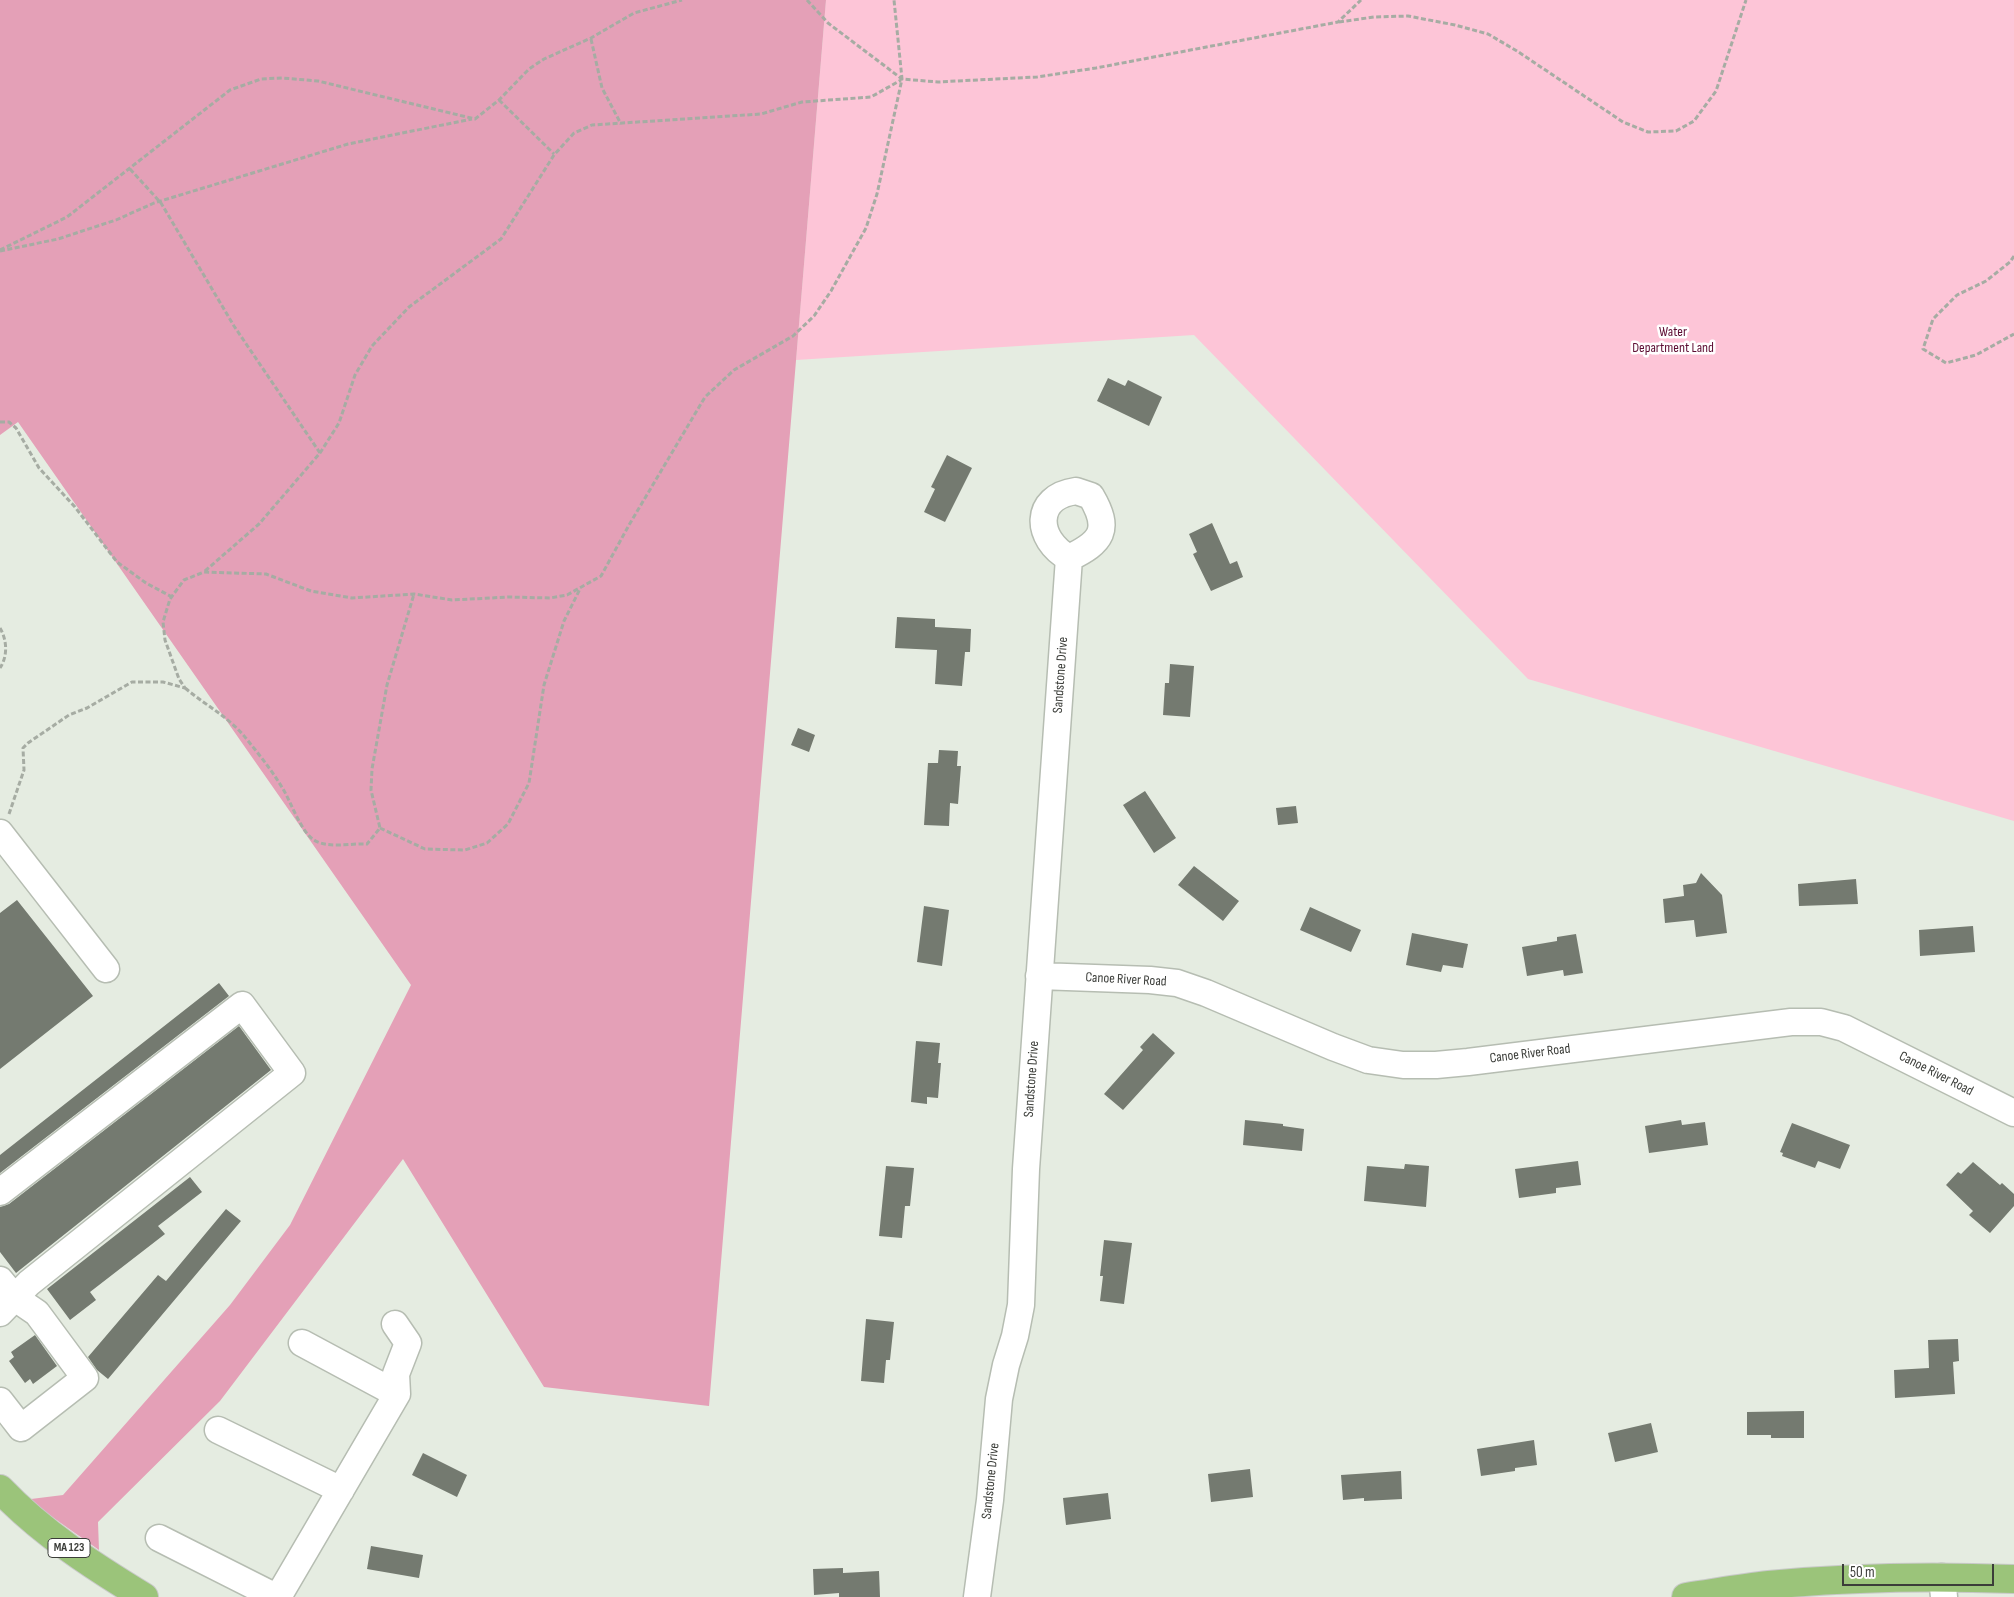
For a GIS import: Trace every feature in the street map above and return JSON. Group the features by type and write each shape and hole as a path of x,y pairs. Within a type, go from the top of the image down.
{"highway":[{"name":"MA 123","path":"0,1489 17,1507 53,1537 144,1597"},
{"path":"1686,1597 1769,1585 1852,1580 1943,1587 2014,1578"}],"street":[{"name":"Sandstone Drive","path":"977,1597 990,1500 999,1399 1021,1305 1026,1169 1069,558"},
{"path":"3,842 106,969"},
{"name":"Canoe River Road","path":"1039,976 1150,980 1176,983 1206,993 1368,1060 1403,1065 1436,1065 1468,1062 1792,1022 1821,1022 1844,1028 2014,1113"},
{"path":"0,1192 242,1006 292,1073 29,1283 5,1297"},
{"path":"0,1401 21,1428 85,1378 36,1313 5,1297"},
{"path":"159,1538 277,1597 397,1394 396,1374 408,1343 395,1324"},
{"path":"302,1343 397,1394"},
{"path":"218,1430 341,1490"}],"path":[{"path":"0,250 58,239 116,220 154,203 161,203 348,144 475,119 499,100 529,68 544,59 591,38 634,13 682,0"},
{"path":"807,0 828,23 902,79 938,82 1036,77 1096,68 1338,22 1374,17 1408,16 1455,25 1488,34 1517,51 1623,122 1648,132 1676,131 1694,121 1716,92 1746,0"},
{"path":"204,572 266,574 311,591 352,598 414,594 452,600 509,597 550,598 580,589 601,576 705,397 734,370 792,336 814,316 831,291 866,228 878,194 902,79 894,0"},
{"path":"1338,22 1362,0"},
{"path":"591,38 602,88 621,124"},
{"path":"0,250 67,217 230,90 261,79 282,78 318,82 475,119"},
{"path":"380,828 367,844 349,843 334,846 313,840 282,788 238,728 185,688 178,679 165,640 163,622 172,597 184,580 204,572 259,524 320,453 339,423 355,374 372,346 409,307 501,239 554,155 574,133 592,125 761,114 802,102 871,97 902,79"},
{"path":"499,100 554,155"},
{"path":"130,169 161,203 234,326 320,453"},
{"path":"2014,256 2010,262 1986,281 1957,295 1933,319 1923,350 1946,364 1976,355 2014,334"},
{"path":"0,422 9,422 16,428 39,468 75,508 117,562 146,583 172,597"},
{"path":"380,828 425,850 465,850 488,843 508,824 529,783 544,685 564,621 580,589"},
{"path":"380,828 371,790 372,769 387,685 414,594"},
{"path":"0,628 4,635 6,649 0,668"},
{"path":"3,842 9,813 24,770 23,748 28,743 69,716 132,682 163,682 185,688"}],"green space":[{"name":"Water Department Land","path":"826,0 2014,0 2014,821 1528,679 1194,335 796,360"}],"shaded area":[{"path":"0,0 826,0 709,1406 544,1387 403,1159 220,1401 98,1522 99,1550 41,1509 31,1499 63,1495 230,1305 290,1225 411,985 18,422 0,435"}],"building":[{"path":"1108,378 1125,386 1128,380 1162,397 1149,426 1097,401"},
{"path":"947,455 972,468 945,522 924,512 935,489 931,487"},
{"path":"1212,523 1230,564 1237,561 1243,577 1211,591 1193,554 1197,552 1189,534"},
{"path":"897,617 935,619 935,627 971,629 970,652 965,652 962,686 935,684 937,650 895,648"},
{"path":"1170,664 1194,666 1190,717 1163,715 1165,683 1169,683"},
{"path":"798,728 815,735 809,752 791,745"},
{"path":"939,750 958,751 957,766 961,766 958,804 950,803 949,826 924,825 928,763 938,763"},
{"path":"1145,791 1176,838 1154,853 1123,805"},
{"path":"1296,806 1298,823 1278,825 1276,808"},
{"path":"1194,866 1239,901 1223,921 1178,885"},
{"path":"1701,873 1722,895 1727,933 1696,937 1694,920 1665,923 1663,899 1684,896 1683,885 1696,883"},
{"path":"1856,879 1858,904 1799,906 1798,884"},
{"path":"17,900 93,996 0,1069 0,913"},
{"path":"924,906 949,910 942,966 917,962"},
{"path":"1310,907 1361,930 1351,952 1300,930"},
{"path":"1973,926 1975,952 1920,956 1919,930"},
{"path":"1412,933 1468,944 1463,968 1443,965 1441,972 1406,965"},
{"path":"1576,934 1583,973 1564,976 1563,970 1527,976 1522,947 1557,941 1557,937"},
{"path":"219,983 229,996 0,1173 0,1155"},
{"path":"239,1026 271,1070 16,1273 0,1252 0,1207 9,1204"},
{"path":"1153,1033 1175,1053 1123,1110 1104,1094 1143,1050 1140,1047"},
{"path":"916,1041 940,1043 938,1063 941,1063 938,1098 927,1097 927,1104 911,1102"},
{"path":"1245,1120 1283,1124 1283,1126 1304,1129 1302,1151 1243,1145"},
{"path":"1681,1120 1682,1125 1705,1122 1708,1145 1649,1153 1645,1126"},
{"path":"1792,1123 1850,1145 1840,1169 1818,1161 1815,1168 1782,1156 1783,1153 1780,1152"},
{"path":"1578,1161 1581,1185 1556,1188 1556,1193 1519,1198 1515,1169"},
{"path":"1973,1162 2000,1185 2002,1183 2014,1194 2014,1206 1990,1233 1969,1215 1973,1211 1946,1185 1958,1172 1961,1174"},
{"path":"1405,1164 1429,1166 1426,1207 1364,1201 1367,1166 1404,1169"},
{"path":"886,1166 914,1168 910,1206 905,1206 902,1238 879,1236"},
{"path":"190,1177 202,1192 158,1226 165,1234 90,1292 96,1300 70,1320 47,1289"},
{"path":"226,1209 241,1221 108,1379 97,1370 88,1357 158,1275 166,1281"},
{"path":"1104,1240 1132,1243 1124,1304 1100,1301 1103,1276 1100,1276"},
{"path":"866,1319 894,1322 890,1360 886,1360 884,1383 861,1381"},
{"path":"35,1335 57,1366 33,1384 30,1379 25,1383 9,1361 14,1357 11,1352"},
{"path":"1958,1339 1959,1361 1953,1362 1955,1394 1895,1398 1894,1370 1929,1368 1928,1340"},
{"path":"1804,1411 1804,1438 1771,1438 1771,1435 1747,1435 1747,1412"},
{"path":"1651,1423 1658,1452 1615,1462 1608,1433"},
{"path":"1534,1440 1537,1465 1515,1468 1515,1471 1481,1476 1477,1449"},
{"path":"423,1453 467,1475 457,1497 412,1475"},
{"path":"1250,1469 1253,1497 1211,1502 1208,1474"},
{"path":"1401,1471 1402,1499 1364,1501 1364,1498 1343,1500 1341,1475"},
{"path":"1108,1493 1111,1519 1066,1525 1063,1498"},
{"path":"371,1546 423,1555 419,1578 367,1569"},
{"path":"843,1568 843,1573 879,1571 880,1597 839,1597 839,1593 814,1595 813,1569"}]}
